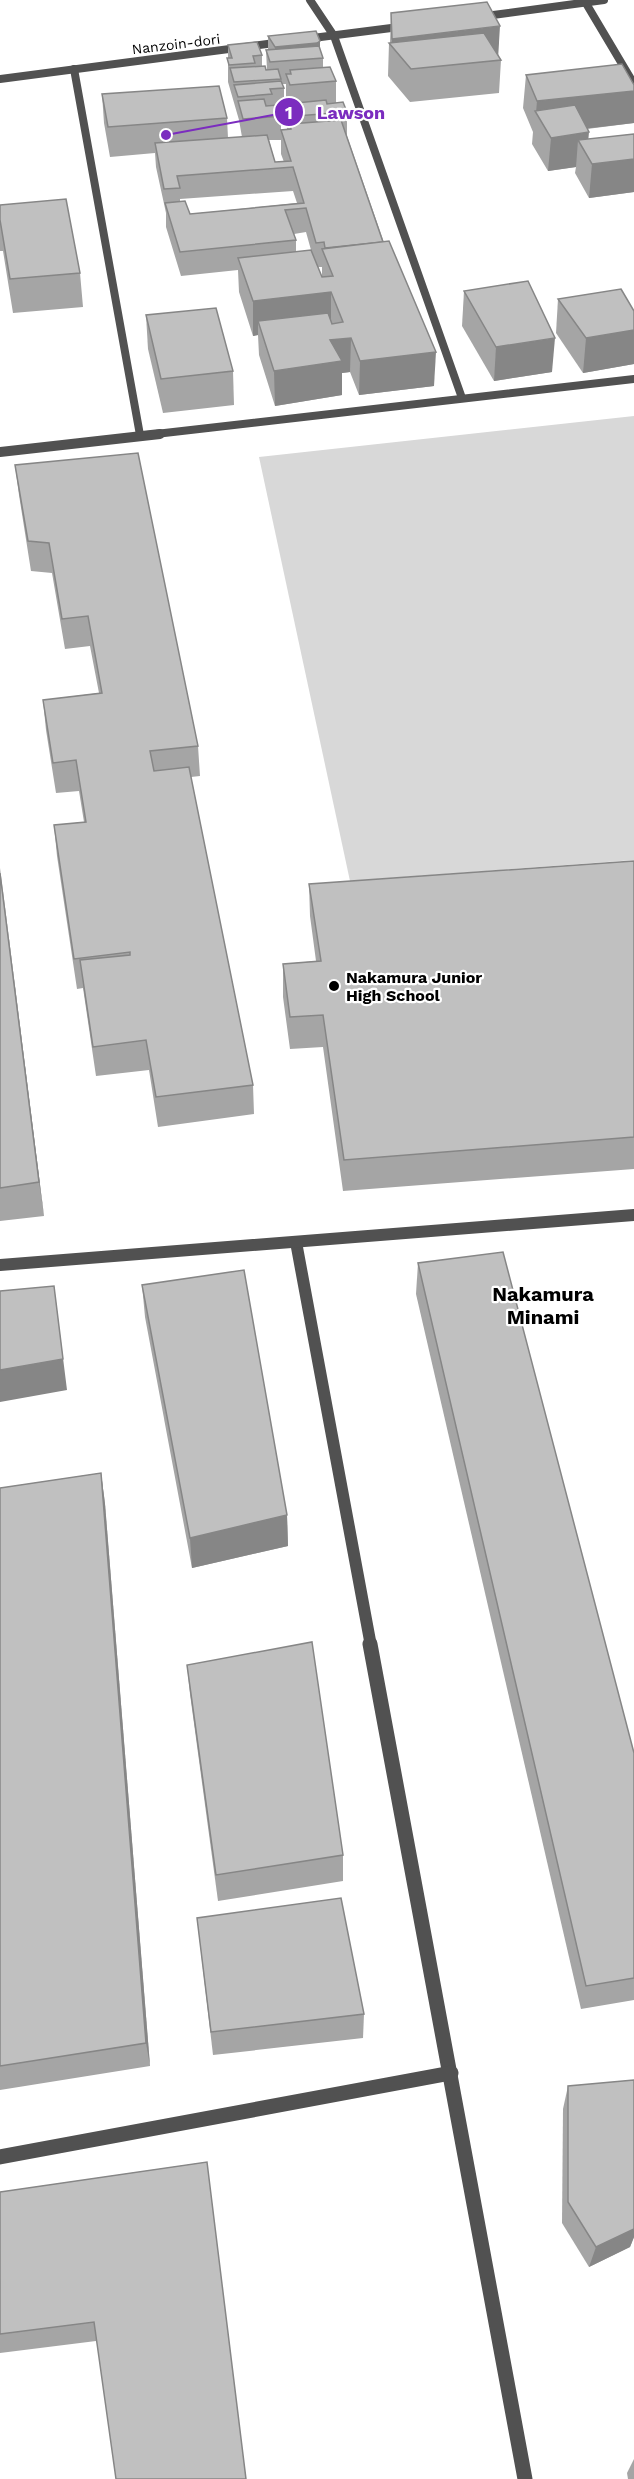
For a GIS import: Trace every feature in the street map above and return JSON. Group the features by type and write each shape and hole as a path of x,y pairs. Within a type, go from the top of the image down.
{"street":[{"path":"310,0 334,36 462,398"},
{"path":"471,17 604,0"},
{"path":"585,1 634,84"},
{"path":"299,40 414,25"},
{"name":"Nanzoin-dori","path":"0,79 287,42"},
{"path":"74,69 140,435"},
{"path":"0,452 634,379"},
{"path":"0,1265 634,1215"},
{"path":"296,1242 525,2479"},
{"path":"0,2157 451,2073"}],"shaded area":[{"path":"634,416 634,860 350,881 259,457"}],"building":[{"path":"487,2 500,26 392,39 391,13"},
{"path":"316,31 320,41 317,43 275,47 268,36"},
{"path":"484,33 501,60 411,69 389,43"},
{"path":"257,42 262,55 253,56 255,63 229,65 227,58 232,58 228,45"},
{"path":"319,46 323,58 270,62 266,50"},
{"path":"622,64 634,85 634,91 537,101 526,75"},
{"path":"265,66 266,70 278,69 281,79 234,82 230,68"},
{"path":"330,67 336,81 290,85 286,74 291,74 290,70"},
{"path":"281,81 284,88 270,89 272,94 238,97 234,85"},
{"path":"219,86 227,118 108,127 102,94"},
{"path":"264,99 266,106 278,105 281,116 243,119 238,101"},
{"path":"326,100 327,104 343,102 347,112 296,116 296,113 289,113 286,104"},
{"path":"575,105 589,132 551,138 535,111"},
{"path":"341,120 383,242 325,248 324,242 316,243 306,208 285,210 296,240 180,252 165,203 185,201 190,214 304,203 293,167 177,176 180,188 164,189 155,143 267,135 275,162 291,161 281,130 291,129 290,124"},
{"path":"634,134 634,159 592,164 578,140"},
{"path":"66,199 80,273 10,279 0,220 0,205"},
{"path":"389,241 436,352 360,361 351,338 330,340 342,361 274,371 258,321 328,313 332,324 343,322 331,292 253,301 238,258 311,250 322,277 333,276 322,249"},
{"path":"528,281 555,338 496,347 464,291"},
{"path":"621,289 634,311 634,330 586,338 558,299"},
{"path":"216,308 233,371 161,379 146,315"},
{"path":"138,453 198,746 150,751 154,771 189,767 253,1085 156,1097 146,1040 93,1047 80,960 130,955 130,952 74,959 54,825 86,822 76,760 53,763 43,700 102,693 88,616 62,619 49,543 28,541 15,465"},
{"path":"634,861 634,1137 344,1160 323,1015 290,1017 283,964 321,961 309,884"},
{"path":"0,873 39,1182 0,1188"},
{"path":"503,1252 634,1753 634,1978 586,1986 418,1263"},
{"path":"244,1270 287,1515 190,1538 142,1285"},
{"path":"54,1286 63,1359 0,1370 0,1291"},
{"path":"101,1473 146,2043 0,2066 0,1488"},
{"path":"312,1642 343,1855 216,1875 187,1665"},
{"path":"341,1898 364,2014 211,2032 197,1918"},
{"path":"634,2080 634,2229 596,2247 568,2202 568,2086"},
{"path":"207,2162 246,2479 116,2479 94,2322 0,2334 0,2192"}],"place":[{"name":"Lawson","path":"166,135"},
{"name":"Nakamura Junior High School","path":"334,986"}],"district":[{"name":"Nakamura Minami","path":"543,1306"}]}
